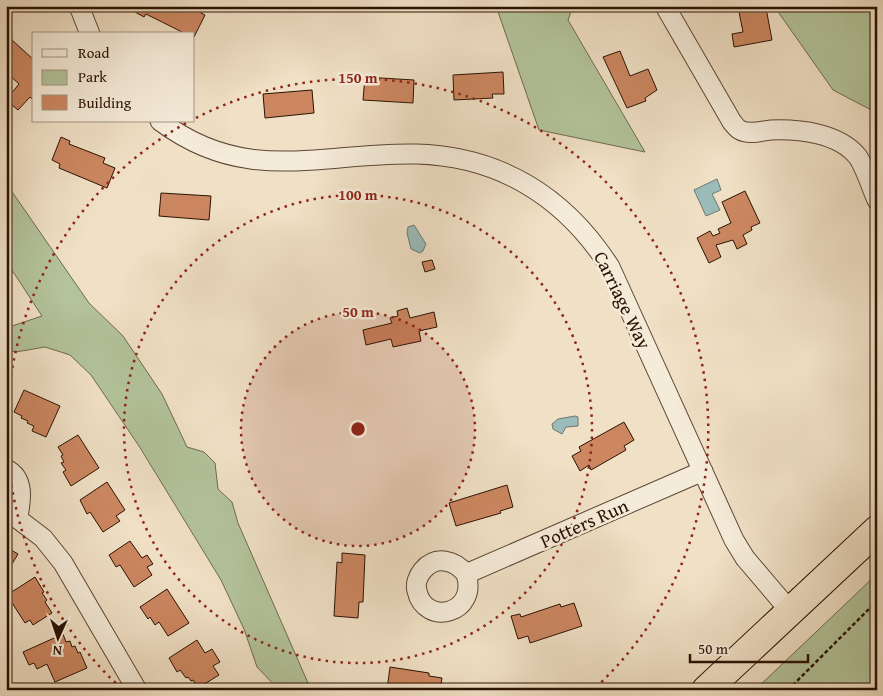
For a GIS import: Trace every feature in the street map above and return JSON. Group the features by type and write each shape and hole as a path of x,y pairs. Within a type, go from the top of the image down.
{"highway":[{"path":"706,690 877,530"}],"street":[{"path":"80,6 89,32"},
{"path":"665,6 732,122 740,130 750,132 795,130 814,133 830,139 847,148 858,158 877,200"},
{"name":"Carriage Way","path":"162,122 196,143 253,160 284,163 414,154 442,156 469,161 499,170 527,184 571,217 595,244 610,267 734,540 744,558 790,611"},
{"path":"6,469 18,479 22,494 12,514 42,538 63,563 137,690"},
{"name":"Potters Run","path":"466,574 703,471"}],"path":[{"path":"788,690 877,600"}],"green space":[{"path":"496,6 573,6 568,20 645,152 539,130"},
{"path":"774,6 877,6 877,113 833,90"},
{"path":"6,183 89,303 123,336 162,394 187,447 204,452 215,463 218,489 232,502 238,523 308,683 314,690 279,690 257,667 244,629 221,580 139,446 91,375 70,355 45,347 16,352 6,350 6,328 42,316 6,261"},
{"path":"877,574 877,690 755,690"}],"water":[{"path":"717,179 721,190 712,194 720,210 706,216 694,190"},
{"path":"414,225 426,244 420,253 411,249 407,233 408,227"},
{"path":"578,417 578,426 566,427 562,434 553,429 552,424 558,419"}],"building":[{"path":"138,6 188,6 205,15 195,35 195,32 182,32 146,14 144,17 135,12"},
{"path":"766,8 772,40 734,47 732,34 743,32 739,12"},
{"path":"12,40 32,58 32,99 30,97 18,110 6,100 19,84 6,72 6,47"},
{"path":"620,51 630,76 648,69 657,90 645,98 646,101 627,108 603,57"},
{"path":"503,72 504,94 492,94 493,98 454,100 453,75"},
{"path":"365,77 414,80 413,103 363,100"},
{"path":"312,90 314,113 265,118 263,94"},
{"path":"61,137 70,141 69,144 105,158 103,163 115,168 107,188 59,168 60,164 52,160"},
{"path":"745,191 760,223 751,227 752,230 743,235 747,244 737,249 733,240 716,245 721,257 709,263 697,238 710,231 713,236 720,233 718,229 731,223 722,202"},
{"path":"161,193 211,196 209,220 159,216"},
{"path":"432,260 435,269 425,272 422,262"},
{"path":"407,308 410,318 434,312 437,327 419,331 421,341 393,347 391,339 366,345 363,330 392,323 390,318 398,316 397,311"},
{"path":"24,390 60,406 46,437 32,431 34,426 27,423 28,421 14,412"},
{"path":"624,422 634,440 624,446 626,450 591,470 589,465 580,471 572,456 581,451 579,447"},
{"path":"78,435 99,468 71,486 63,472 66,470 61,463 64,462 61,456 63,455 58,447"},
{"path":"107,482 125,510 116,516 120,521 103,532 90,512 87,514 80,500"},
{"path":"507,485 513,507 500,511 501,513 456,526 449,503"},
{"path":"130,541 142,558 147,555 153,564 147,567 152,575 134,587 120,565 116,567 109,555"},
{"path":"6,547 18,554 6,574"},
{"path":"342,553 365,555 363,602 359,602 358,618 334,616 337,562 342,563"},
{"path":"35,577 44,592 42,593 47,600 45,602 52,613 33,625 30,620 25,623 7,595"},
{"path":"167,589 189,623 168,636 159,622 155,625 150,617 148,619 140,607"},
{"path":"574,603 582,626 530,643 528,636 518,639 511,616 520,614 521,617 560,604 561,607"},
{"path":"63,634 66,642 70,641 72,647 75,646 78,653 80,652 87,668 55,682 47,664 37,669 34,663 29,665 23,652"},
{"path":"197,640 205,653 212,649 220,662 213,666 219,675 198,688 193,680 191,681 188,677 186,678 180,670 177,672 169,658"},
{"path":"390,667 429,673 429,676 442,678 440,690 387,690"},
{"path":"101,688 101,690 78,690"}]}
